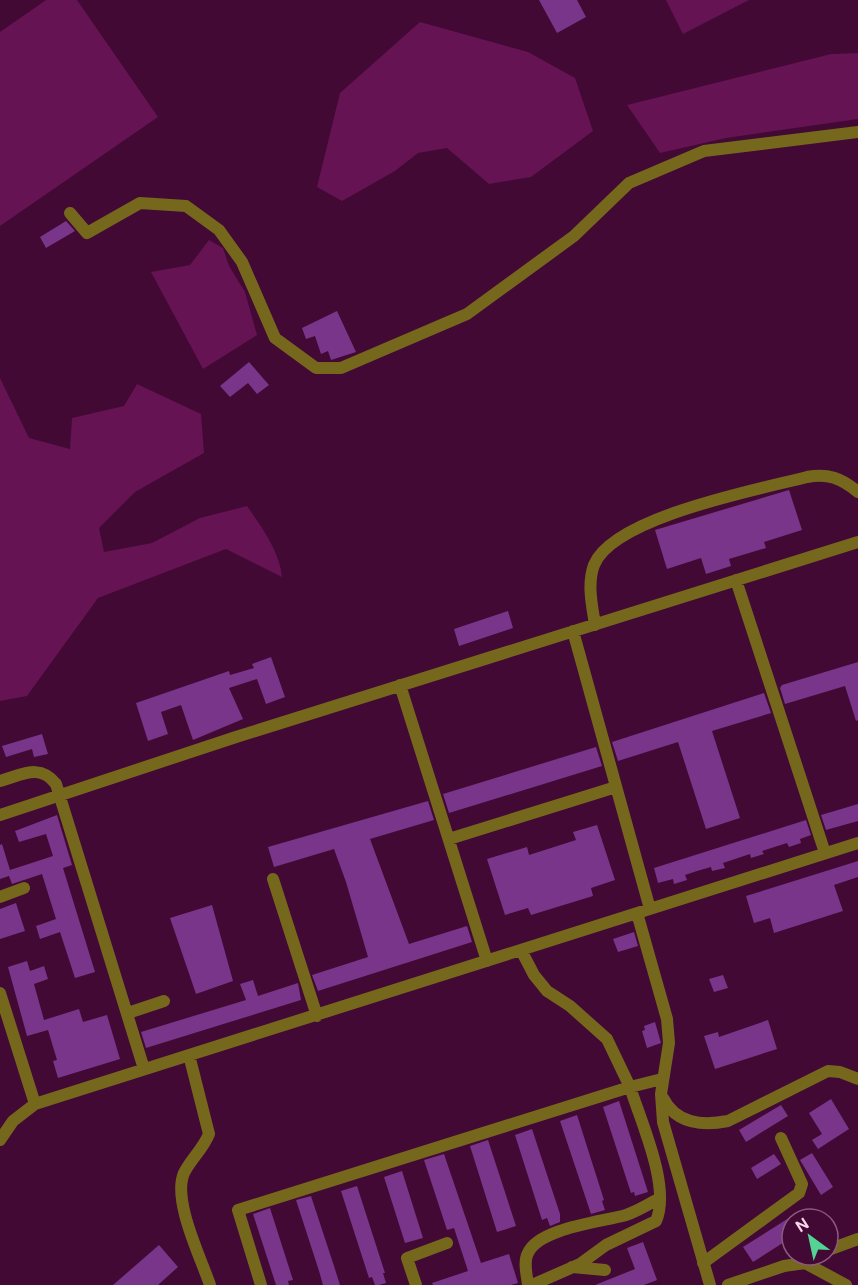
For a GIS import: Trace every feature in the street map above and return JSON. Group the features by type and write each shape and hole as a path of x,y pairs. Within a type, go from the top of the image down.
{"street":[{"path":"70,213 87,233 140,203 186,206 219,230 242,262 275,338 316,368 341,368 467,314 574,236 629,183 704,150 858,132"},
{"path":"595,625 591,594 595,564 605,549 619,538 679,511 807,477 826,474 847,483 858,492"},
{"path":"0,814 858,542"},
{"path":"736,580 825,853"},
{"path":"573,632 616,786 667,1019 669,1043 661,1094 663,1122 710,1285"},
{"path":"400,686 487,961"},
{"path":"0,781 40,771 49,775 61,795 144,1069"},
{"path":"449,839 616,786"},
{"path":"0,1140 13,1121 35,1104 858,843"},
{"path":"273,879 317,1016"},
{"path":"0,897 24,888"},
{"path":"521,950 534,975 547,991 570,1006 607,1039 630,1087 660,1183 661,1211 656,1221 606,1245 571,1267 530,1285 526,1255 531,1247 545,1238 571,1228 627,1214 660,1198"},
{"path":"0,993 35,1104"},
{"path":"128,1013 164,1001"},
{"path":"189,1055 209,1134 184,1175 181,1188 186,1219 210,1285"},
{"path":"661,1094 668,1108 678,1116 689,1121 710,1124 728,1121 828,1071 840,1072 858,1079"},
{"path":"261,1285 238,1210 630,1087 662,1079"},
{"path":"703,1263 799,1194 802,1184 782,1138"},
{"path":"840,1246 858,1239"},
{"path":"416,1285 407,1258 447,1243"},
{"path":"571,1267 605,1270"},
{"path":"728,1285 781,1267"},
{"path":"812,1267 846,1285"}],"shaded area":[{"path":"46,0 77,0 158,117 0,226 0,32"},
{"path":"666,0 749,0 683,34"},
{"path":"420,22 528,52 575,78 593,131 531,177 489,184 447,148 418,153 395,171 342,201 317,187 340,93"},
{"path":"858,53 858,119 726,138 660,153 627,105 831,54"},
{"path":"209,240 223,248 229,266 245,292 257,335 203,369 151,272 190,265"},
{"path":"0,378 29,438 70,449 72,418 124,406 137,384 201,414 204,453 135,492 99,528 104,552 152,543 200,518 247,506 274,549 282,577 226,549 98,598 27,696 0,701"}],"building":[{"path":"539,0 577,0 586,17 557,33"},
{"path":"66,221 75,231 46,248 40,237"},
{"path":"337,311 356,352 331,360 328,351 321,354 315,336 306,339 302,328"},
{"path":"249,362 269,385 257,394 248,383 230,397 220,386"},
{"path":"789,490 802,530 764,542 766,548 729,559 731,566 706,574 701,558 667,569 655,530"},
{"path":"508,611 513,628 459,646 454,629"},
{"path":"271,657 285,697 266,704 257,679 229,688 243,719 193,740 181,705 161,712 168,734 148,741 136,703 229,671 230,675 254,668 252,664"},
{"path":"858,662 858,720 856,721 845,686 785,704 780,688 782,685"},
{"path":"764,693 771,713 712,731 740,818 706,829 678,742 618,761 612,742"},
{"path":"42,734 48,754 34,757 32,749 6,757 2,746"},
{"path":"596,747 602,766 449,813 443,794"},
{"path":"428,801 434,820 370,839 409,944 467,926 472,942 318,991 312,975 368,957 346,882 334,849 274,867 268,847"},
{"path":"858,804 858,821 826,830 821,815"},
{"path":"57,815 72,865 63,868 95,972 75,978 60,932 40,939 36,926 56,919 42,874 12,884 9,876 0,879 0,845 2,844 10,870 53,856 46,834 19,842 15,831"},
{"path":"806,820 811,835 800,839 801,843 789,847 787,843 762,851 764,854 751,858 750,854 723,863 725,868 712,871 711,867 697,871 685,875 687,880 674,884 673,879 658,883 654,868"},
{"path":"597,825 615,880 591,888 593,896 531,915 528,908 505,915 487,859 527,847 529,855 576,840 573,832"},
{"path":"858,861 858,877 834,885 843,911 774,933 770,918 754,923 746,896"},
{"path":"16,903 25,931 0,939 0,909"},
{"path":"212,905 233,981 196,994 170,918"},
{"path":"634,932 638,946 618,952 613,939"},
{"path":"27,961 30,971 44,966 48,979 34,984 44,1020 79,1009 83,1022 107,1015 120,1059 58,1078 53,1061 57,1060 48,1030 27,1036 8,967"},
{"path":"723,975 728,988 714,992 709,979"},
{"path":"253,980 258,996 298,983 301,1000 146,1048 141,1032 246,1000 240,984"},
{"path":"768,1020 777,1049 715,1069 704,1036 718,1032 719,1037"},
{"path":"655,1022 661,1043 647,1048 642,1031 645,1030 644,1026"},
{"path":"831,1099 849,1129 818,1149 812,1140 822,1134 809,1113"},
{"path":"619,1101 648,1192 635,1196 634,1192 631,1193 603,1107"},
{"path":"781,1105 788,1116 746,1142 739,1130"},
{"path":"577,1115 604,1200 602,1201 605,1210 591,1214 560,1121"},
{"path":"532,1129 560,1214 560,1222 550,1226 547,1218 542,1220 515,1135"},
{"path":"488,1140 516,1226 497,1232 470,1146"},
{"path":"812,1153 833,1187 821,1195 800,1160"},
{"path":"444,1154 481,1263 509,1254 518,1283 511,1285 433,1285 432,1283 468,1271 454,1228 447,1230 424,1160"},
{"path":"774,1154 781,1164 757,1179 751,1168"},
{"path":"402,1171 423,1238 405,1243 384,1177"},
{"path":"357,1186 385,1273 383,1273 386,1283 379,1285 375,1285 372,1277 369,1278 341,1191"},
{"path":"311,1196 340,1285 323,1285 296,1200"},
{"path":"270,1208 293,1280 288,1281 289,1285 276,1285 253,1214"},
{"path":"780,1224 780,1245 753,1262 743,1247"},
{"path":"643,1242 657,1280 644,1285 595,1285 635,1269 627,1248"},
{"path":"159,1245 178,1267 158,1285 113,1285"}]}
